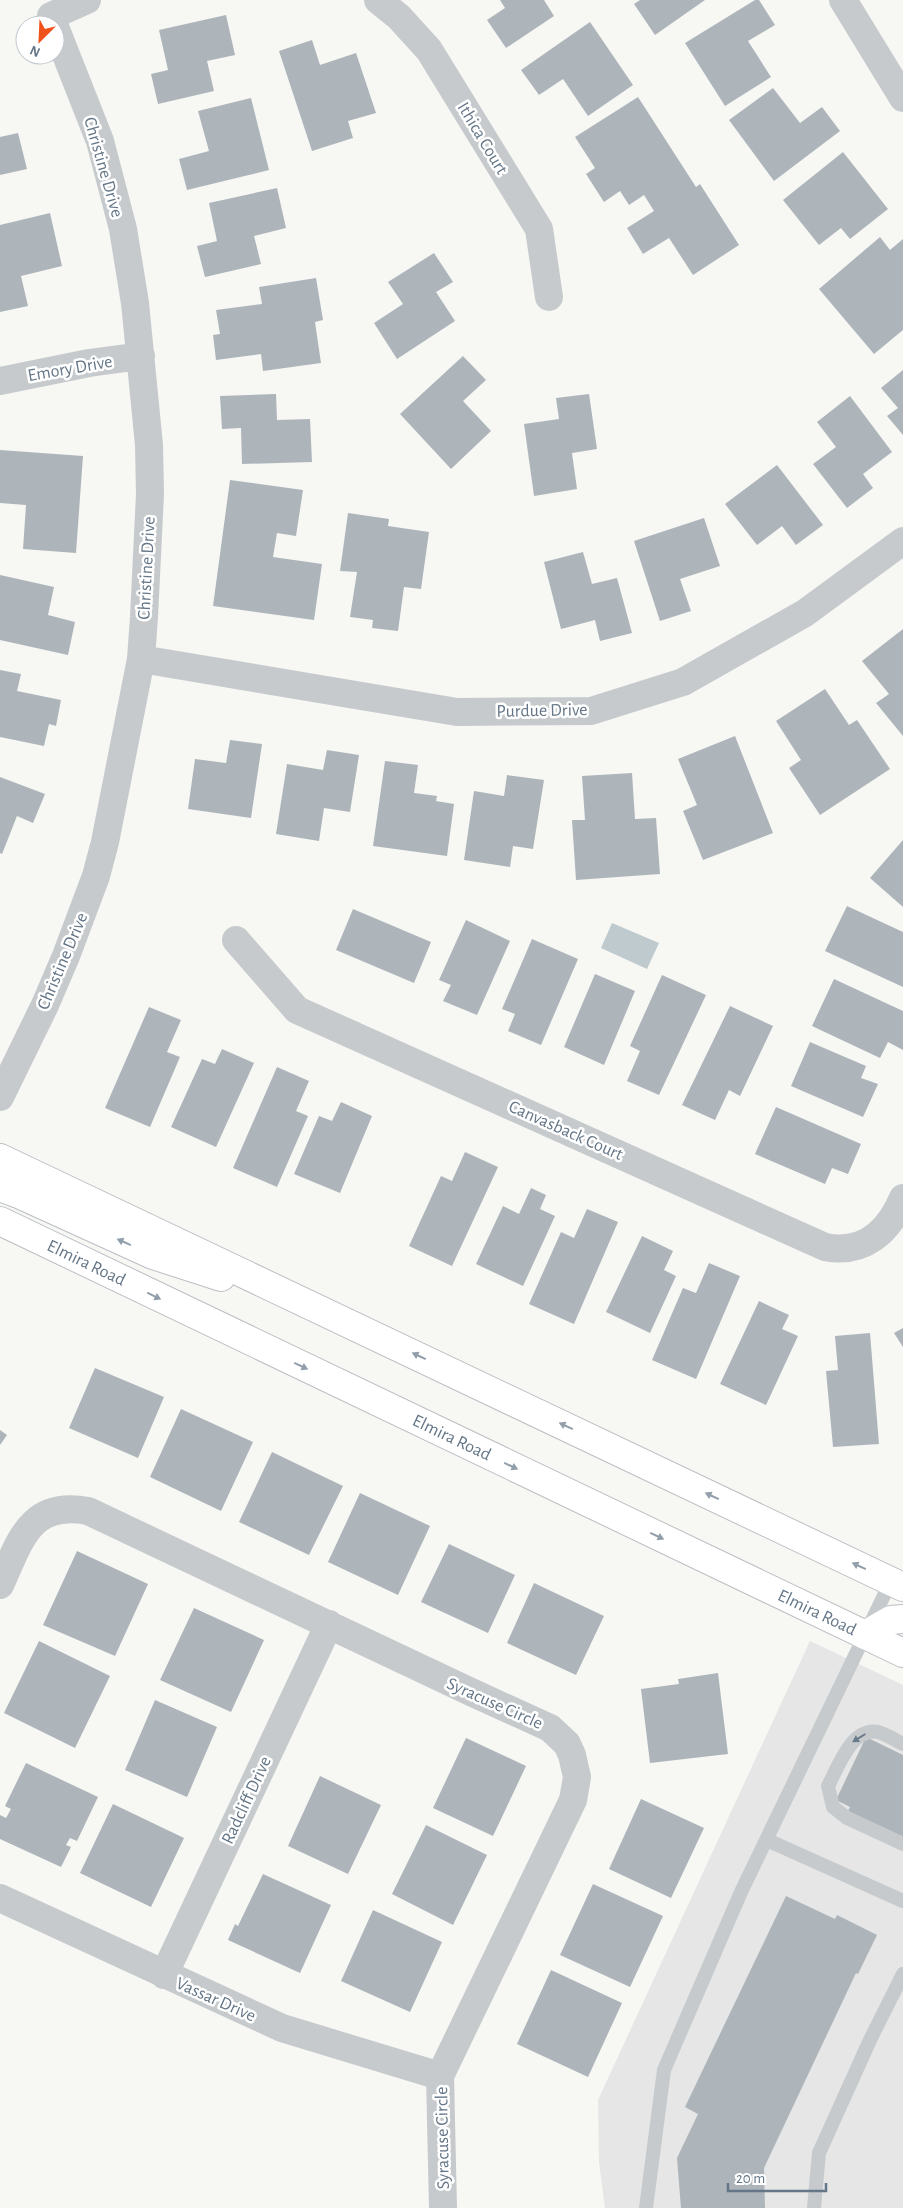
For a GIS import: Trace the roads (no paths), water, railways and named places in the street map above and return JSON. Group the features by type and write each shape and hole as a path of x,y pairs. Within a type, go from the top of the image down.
{"main road":[{"path":"0,1158 288,1293 897,1584"},
{"path":"0,1187 154,1255 235,1281 288,1293"},
{"name":"Elmira Road","path":"0,1221 903,1653"},
{"path":"865,1635 891,1620 903,1619"}],"street":[{"path":"55,15 87,0"},
{"name":"Ithica Court","path":"378,0 399,17 429,50 538,230 549,297"},
{"path":"843,0 903,98"},
{"name":"Christine Drive","path":"0,1097 66,956 96,876 105,842 141,659 150,494 149,445 141,356 122,229 102,150 65,54"},
{"name":"Emory Drive","path":"0,381 88,363 141,356"},
{"name":"Purdue Drive","path":"141,659 457,712 591,711 682,682 805,612 903,541"},
{"name":"Canvasback Court","path":"236,940 297,1010 825,1247 840,1250 853,1248 876,1237 892,1220 903,1198"},
{"name":"Syracuse Circle","path":"0,1585 24,1532 35,1520 61,1509 79,1509 101,1516 128,1531 550,1728 567,1744 575,1767 576,1788 572,1800 440,2076 443,2208"},
{"name":"Radcliff Drive","path":"164,1975 329,1624"},
{"name":"Vassar Drive","path":"0,1898 282,2028 440,2076"}],"lane":[{"path":"646,2208 664,2070 741,1892 865,1635 897,1584"},
{"path":"903,1744 877,1732 863,1734 852,1740 828,1786 833,1807 847,1818 903,1844"},
{"path":"767,1840 903,1901"},
{"path":"814,2208 819,2153 870,2040 903,1974"}]}
